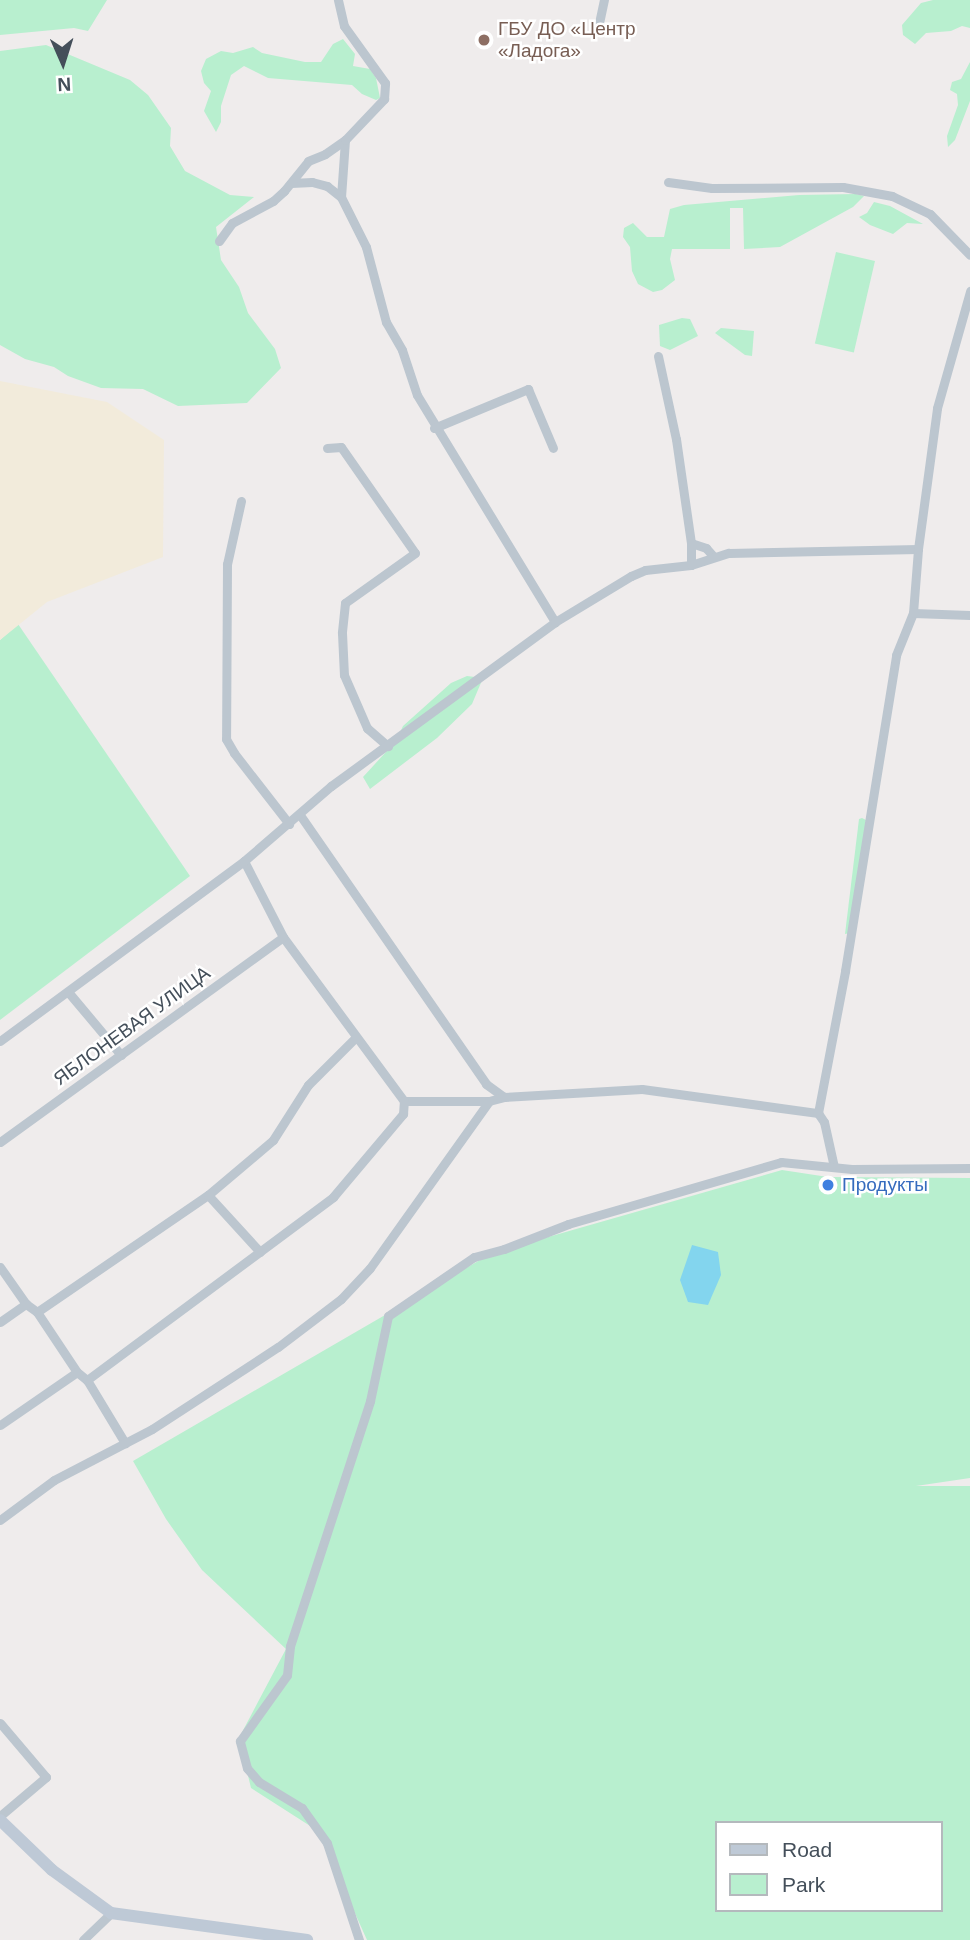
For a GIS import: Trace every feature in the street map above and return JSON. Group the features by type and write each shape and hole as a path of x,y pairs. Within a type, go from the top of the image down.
{"street":[{"path":"219,241 232,223 272,201 292,183 296,172 308,161 325,154 345,140 384,99 386,91 379,72 344,26 338,0"},
{"path":"599,23 604,0"},
{"path":"341,197 345,140"},
{"path":"292,183 312,182 327,186 341,197 366,247 386,322 402,350 417,395 555,622"},
{"path":"668,182 712,188 843,187 881,193 930,214 970,255"},
{"path":"834,1167 824,1122 818,1113 845,971 896,655 913,613 918,548 937,408 970,290"},
{"path":"658,356 676,439 691,543 691,565"},
{"path":"435,428 528,389 553,448"},
{"path":"327,448 341,447 415,553 345,603 342,633 344,675 367,728 388,746"},
{"path":"241,501 227,564 226,739 289,824"},
{"path":"691,543 706,548 714,557"},
{"path":"0,1041 244,861 331,786 555,622 631,576 645,570 691,565 714,557 754,551 918,548"},
{"path":"913,613 970,615"},
{"path":"300,815 486,1084 504,1097"},
{"path":"87,1380 332,1197 403,1114 404,1101 283,937 244,861"},
{"name":"ЯБЛОНЕВАЯ УЛИЦА","path":"0,1142 283,937"},
{"path":"68,993 121,1055"},
{"path":"37,1312 208,1195 273,1140 307,1085 355,1038"},
{"path":"404,1101 489,1101 504,1097 642,1089 818,1113"},
{"path":"0,1520 54,1480 152,1429 278,1347 341,1299 370,1268 489,1101"},
{"path":"359,1940 327,1843 302,1808 259,1782 247,1769 240,1741 287,1675 290,1646 370,1401 388,1316 474,1257 568,1224 780,1162 834,1167 970,1168"},
{"path":"208,1195 260,1252"},
{"path":"0,1267 26,1304 37,1312 77,1372 87,1380 125,1443"},
{"path":"0,1322 26,1304"},
{"path":"0,1425 77,1372"},
{"path":"0,1723 46,1777 0,1818 52,1870 111,1913 307,1940"},
{"path":"83,1940 111,1913"}],"green space":[{"path":"0,0 107,0 88,31 74,28 0,35"},
{"path":"933,0 970,0 970,28 962,26 951,31 926,33 915,44 903,35 902,25 921,3"},
{"path":"343,39 355,54 353,66 370,69 376,78 380,98 376,100 362,94 352,85 268,78 244,66 231,75 221,106 221,122 216,132 204,111 211,91 204,83 201,71 206,59 221,51 233,53 253,47 262,53 305,62 321,62 333,44"},
{"path":"46,45 130,80 148,95 171,128 170,146 185,171 230,195 254,197 216,227 221,260 239,287 248,313 275,349 281,368 247,403 178,406 143,389 101,388 68,376 54,367 25,359 0,345 0,51"},
{"path":"970,62 970,101 955,140 948,147 947,136 958,105 957,94 950,90 952,82 961,79"},
{"path":"799,195 864,196 853,207 780,247 744,249 743,208 730,208 730,249 672,249 670,259 675,280 662,290 653,292 638,284 632,271 630,247 623,237 624,228 633,223 647,237 664,237 670,209 684,205"},
{"path":"874,202 890,206 923,224 907,223 893,234 870,225 859,217 867,213"},
{"path":"836,252 875,261 854,353 815,344"},
{"path":"682,318 690,319 698,336 670,350 660,346 659,325"},
{"path":"721,328 754,331 752,356 745,355 715,333"},
{"path":"18,624 190,876 0,1020 0,640"},
{"path":"467,676 483,678 472,704 437,738 370,789 363,777 396,741 403,726 451,683"},
{"path":"859,819 866,820 850,933 845,934"},
{"path":"782,1170 828,1177 970,1178 970,1478 916,1486 970,1486 970,1940 367,1940 318,1831 251,1788 239,1738 286,1649 202,1570 166,1519 133,1461 492,1253"}],"sand":[{"path":"0,381 107,402 164,440 163,557 47,602 0,640"}],"water":[{"path":"692,1245 718,1252 721,1275 708,1305 688,1302 680,1280"}],"place":[{"name":"ГБУ ДО «Центр «Ладога»","path":"484,40"},
{"name":"Продукты","path":"828,1185"}]}
